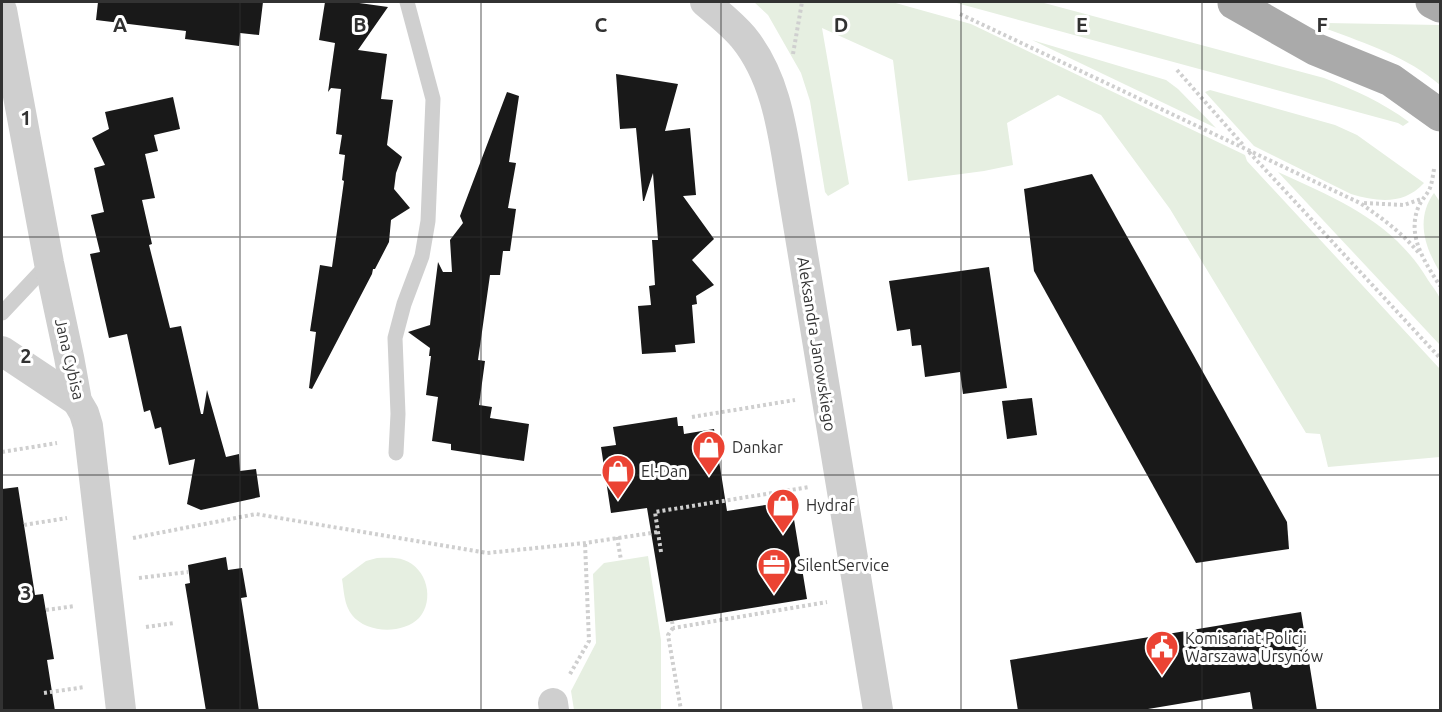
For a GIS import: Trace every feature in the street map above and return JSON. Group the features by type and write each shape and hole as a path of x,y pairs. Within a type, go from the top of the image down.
{"main road":[{"path":"1432,2 1440,6"},
{"path":"1234,3 1315,49 1391,80 1440,115"}],"street":[{"name":"Aleksandra Janowskiego","path":"705,2 742,36 751,48 760,62 776,101 878,711"},
{"name":"Jana Cybisa","path":"2,10 77,401 84,413 89,437 119,696"},
{"path":"2,351 77,401"}],"lane":[{"path":"396,453 398,414 395,338 404,304 422,256 428,221 433,99 407,2"},
{"path":"2,313 49,263"}],"path":[{"path":"792,57 802,2"},
{"path":"960,14 1360,203 1379,216 1419,253 1440,286"},
{"path":"1177,70 1246,149 1440,358"},
{"path":"1419,253 1415,224 1417,211 1422,199 1430,189 1434,170"},
{"path":"1360,203 1404,205 1422,199"},
{"path":"692,417 799,399"},
{"path":"2,452 89,437"},
{"path":"662,552 655,512 813,486"},
{"path":"24,525 98,513"},
{"path":"102,544 256,514 487,553 585,543 658,532"},
{"path":"617,537 621,560"},
{"path":"553,707 589,641 585,543"},
{"path":"132,579 188,572"},
{"path":"681,711 668,634 673,628 831,602"},
{"path":"672,621 673,628"},
{"path":"140,628 174,623"},
{"path":"44,693 119,696"}],"shaded area":[{"path":"754,2 892,2 971,24 1245,155 1247,161 1440,369 1440,457 1328,467 1320,434 1306,433 1170,209 1101,115 1058,95 1007,123 1013,165 908,181 893,60 822,28 849,184 828,196 825,192 810,101 801,73 768,15"},
{"path":"953,2 1040,2 1048,4 1324,78 1368,97 1409,122 1403,126"},
{"path":"1326,23 1440,25 1440,85 1401,59 1327,29"},
{"path":"1032,40 1166,80 1178,89 1216,128"},
{"path":"1210,90 1335,125 1357,135 1424,183 1408,195 1390,200 1371,199 1351,194 1254,146 1205,92"},
{"path":"1278,172 1342,202 1381,227 1398,242 1414,260 1439,297 1441,304 1440,345"},
{"path":"1434,193 1440,202 1440,272 1430,253 1424,233 1425,213"},
{"path":"648,556 661,640 661,710 574,710 571,691 596,643 593,574 604,563"},
{"path":"377,558 404,560 412,564 423,577 427,602 419,618 412,623 384,630 358,621 349,611 342,579 366,561"}],"building":[{"path":"98,2 263,2 259,35 240,33 239,46 185,39 186,31 96,20"},
{"path":"325,2 352,2 388,7 358,50 387,54 381,99 393,100 387,145 402,157 396,173 394,189 410,208 391,220 389,242 312,389 309,388 316,332 310,331 320,265 332,267 344,181 342,180 345,155 339,154 342,135 336,134 341,89 331,88 328,92 335,43 319,40"},
{"path":"616,74 678,84 665,131 690,128 696,195 683,196 714,239 692,260 714,285 696,296 697,304 692,305 695,343 675,345 676,352 642,354 638,306 651,305 649,286 655,285 652,240 658,240 653,173 643,201 636,128 620,129"},
{"path":"507,92 519,96 509,162 516,163 508,208 516,209 510,251 503,251 500,275 490,275 478,360 485,361 479,405 492,407 490,418 529,424 524,461 451,450 451,444 432,441 438,397 426,395 430,348 408,332 430,325 438,262 443,272 452,272 450,240 463,223 460,216"},
{"path":"173,97 180,129 154,135 158,151 145,154 155,198 142,200 152,244 149,245 170,328 181,326 201,414 203,414 207,390 226,457 239,454 240,471 256,469 260,497 201,510 187,504 195,459 169,465 161,427 155,429 150,410 144,412 127,334 109,338 90,254 100,252 91,215 104,212 94,168 105,165 92,138 109,129 105,112"},
{"path":"1092,174 1287,522 1289,549 1196,563 1034,271 1024,189"},
{"path":"989,267 1007,388 963,394 960,372 925,377 921,345 912,346 910,329 897,331 889,281"},
{"path":"1032,398 1037,435 1007,439 1002,401"},
{"path":"677,417 678,426 683,426 684,434 714,429 727,511 791,501 807,599 666,622 647,508 611,513 601,447 616,445 613,427"},
{"path":"18,487 35,595 43,594 54,659 47,660 55,711 2,711 2,489"},
{"path":"226,557 228,570 242,568 247,597 241,598 259,711 206,711 185,584 190,583 188,565"},
{"name":"Komisariat Policji Warszawa Ursynów","path":"1301,612 1317,711 1253,711 1250,692 1136,711 1018,711 1010,660"}],"place":[{"name":"Dankar","path":"709,476"},
{"name":"El-Dan","path":"618,500"},
{"name":"Hydraf","path":"783,534"},
{"name":"SilentService","path":"774,594"},
{"name":"Komisariat Policji Warszawa Ursynów","path":"1162,676"}]}
